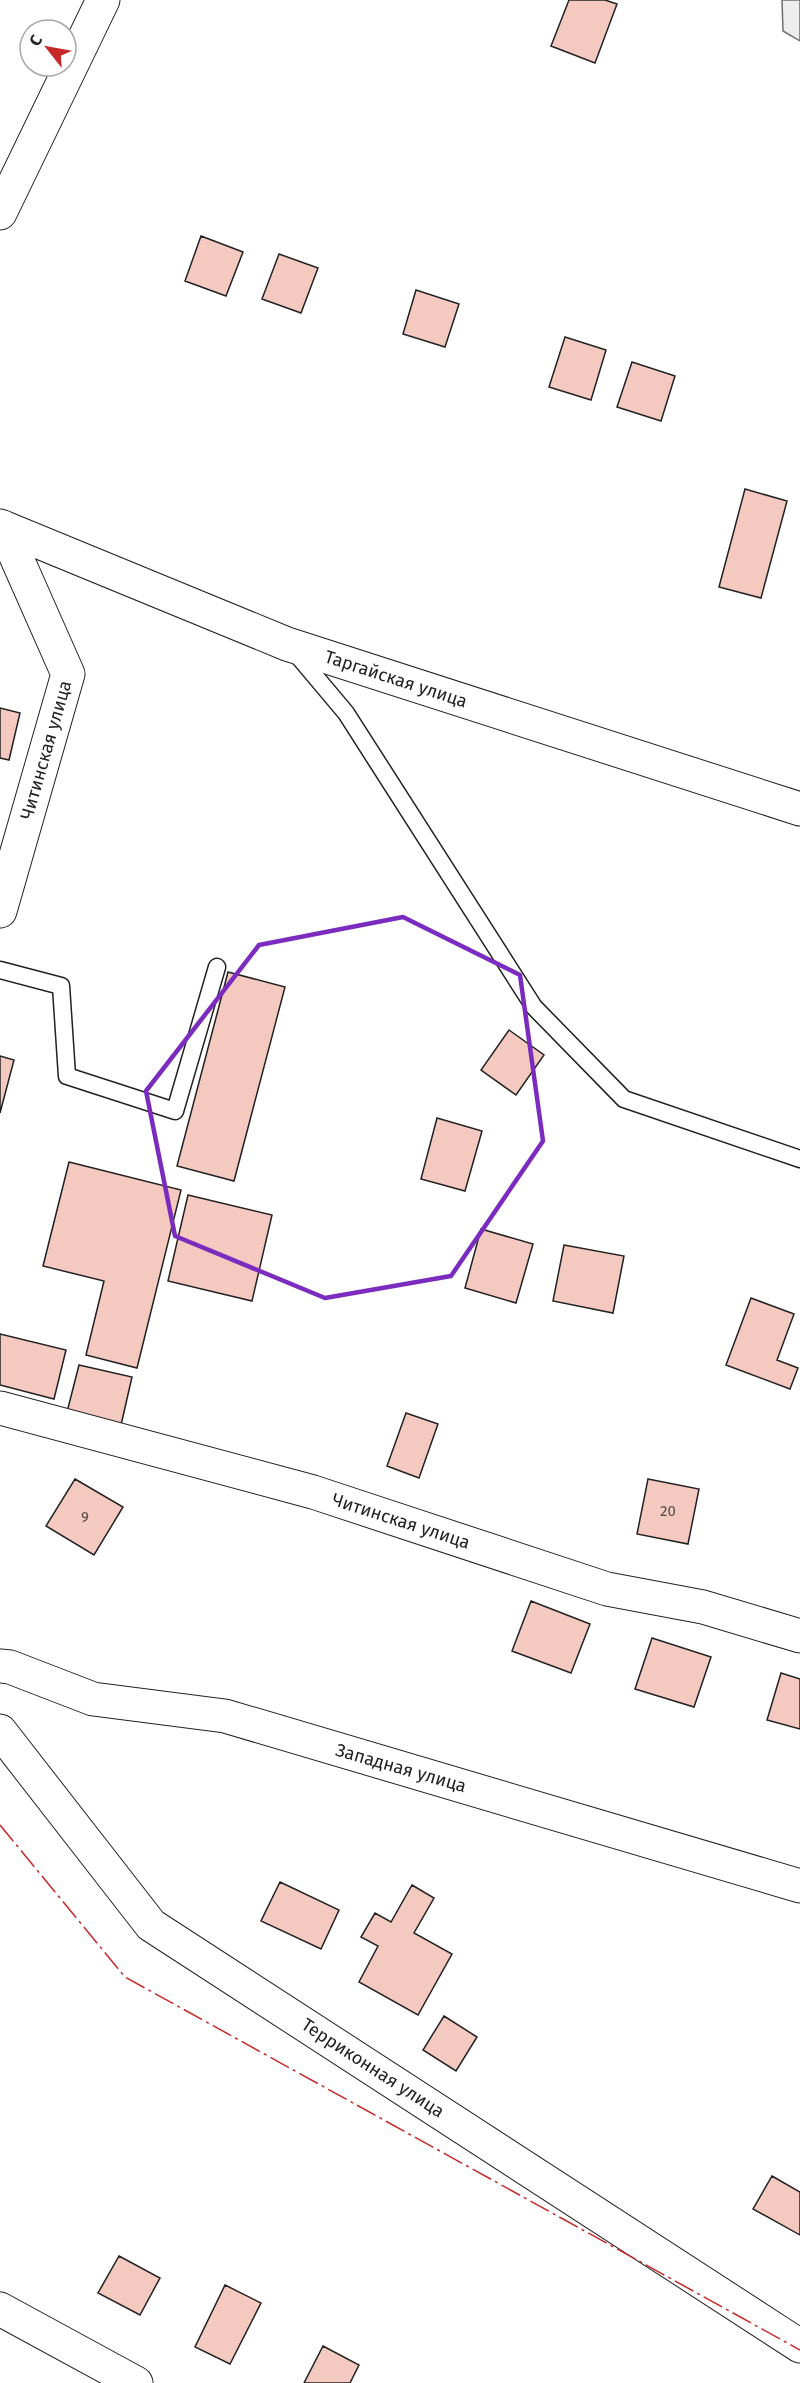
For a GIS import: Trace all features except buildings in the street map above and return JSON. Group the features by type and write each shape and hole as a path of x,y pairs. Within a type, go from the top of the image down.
{"street":[{"path":"0,213 103,0"},
{"name":"Таргайская улица","path":"2,526 287,644 800,809"},
{"name":"Читинская улица","path":"0,911 68,674 2,526"},
{"name":"Читинская улица","path":"0,1408 313,1492 607,1588 703,1607 800,1636"},
{"name":"Западная улица","path":"0,1666 10,1667 93,1699 225,1716 800,1886"},
{"name":"Терриконная улица","path":"0,1731 151,1925 800,2346"},
{"path":"0,2309 136,2383"}],"lane":[{"path":"287,644 346,714 534,1007 624,1099 800,1159"},
{"path":"0,970 61,986 67,1076 175,1112 217,967"}],"highlighted area":[{"path":"403,917 520,975 543,1141 451,1276 325,1298 175,1236 146,1091 259,945"}],"shaded area":[{"path":"782,0 800,0 800,41 783,31"}],"power":[{"path":"0,1825 125,1977 800,2350"}]}
